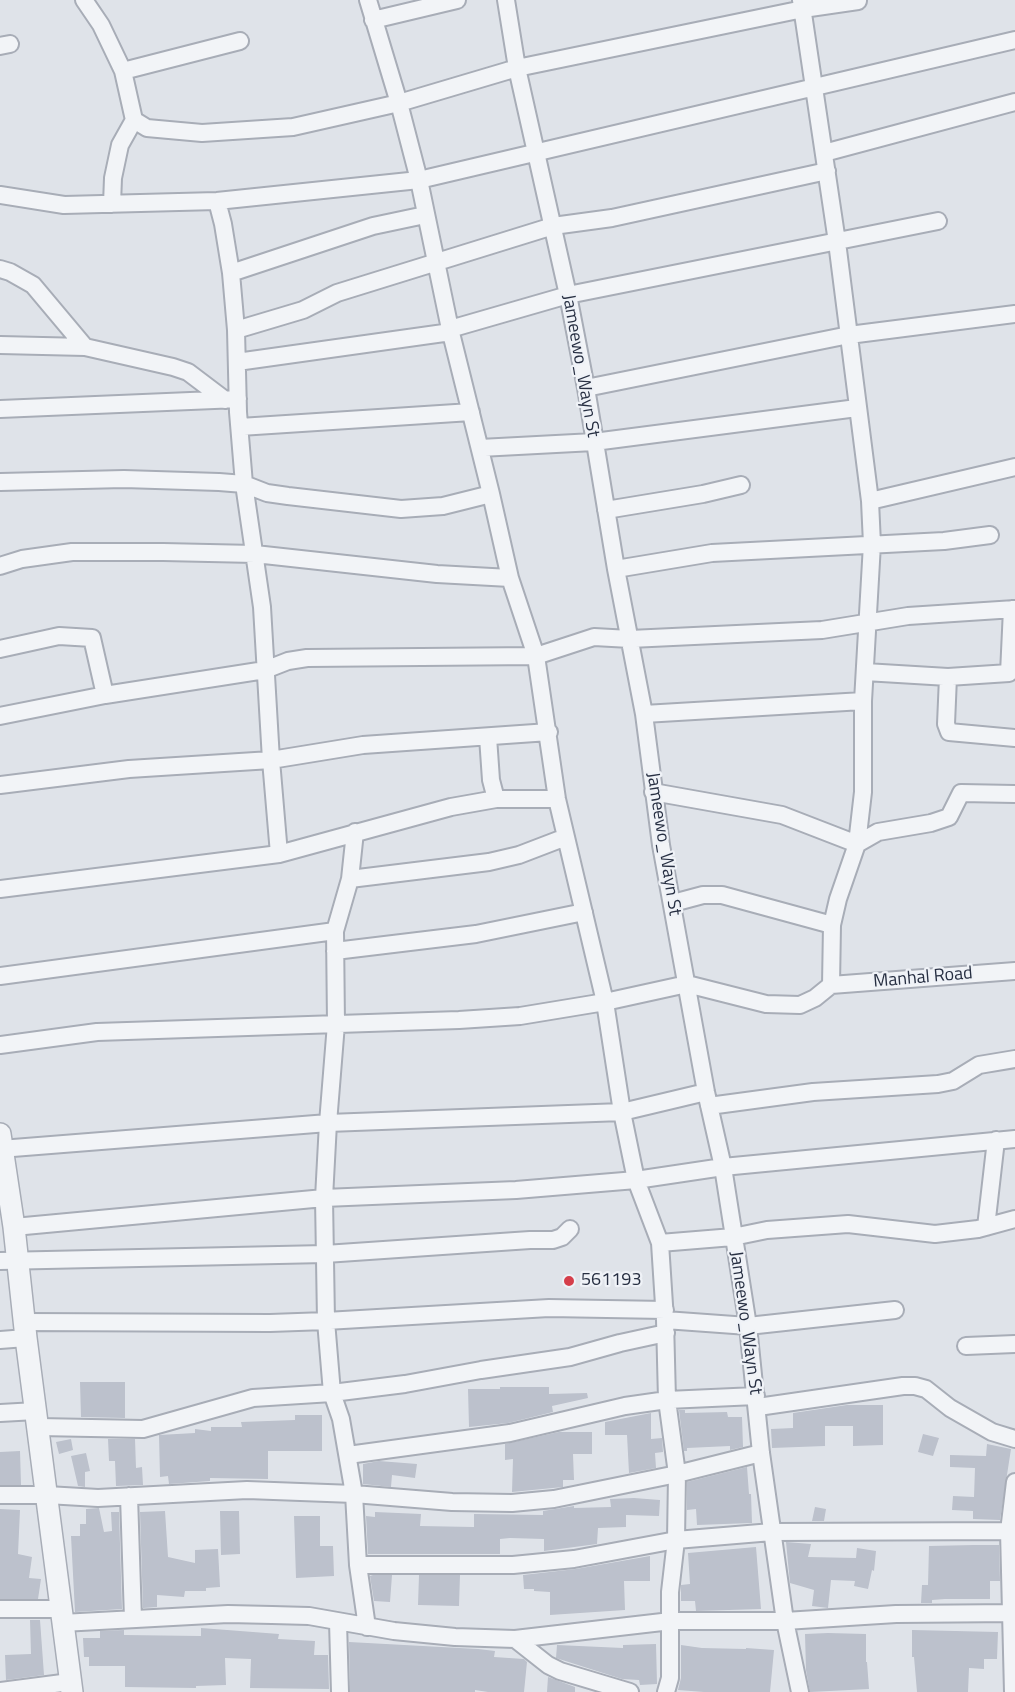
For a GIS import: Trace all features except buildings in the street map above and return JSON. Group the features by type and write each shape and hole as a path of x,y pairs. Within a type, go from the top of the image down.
{"street":[{"path":"84,0 101,25 123,71 134,120 120,145 113,178 112,204"},
{"path":"368,0 419,180 451,331 492,494 510,578 536,656 549,732 557,799 605,1002 622,1112 636,1180 660,1243 667,1400 677,1474 676,1540 670,1592 670,1678 666,1692"},
{"path":"373,20 457,0"},
{"name":"Jameewo_Wayn St","path":"506,0 517,68 568,295 586,388 616,569 644,714 653,792 708,1099 723,1167 748,1326 761,1453 785,1622 800,1692"},
{"path":"134,120 147,128 202,134 293,127 399,103 517,68 802,5 858,1"},
{"path":"0,1045 97,1032 520,1016 605,1002 687,984 766,1004 800,1005 815,998 831,985 832,926 838,899 857,844 863,792 863,701 872,544 870,501 849,334 802,5"},
{"path":"0,195 64,205 218,201 419,180 1015,40"},
{"path":"123,71 240,41"},
{"path":"824,153 1015,102"},
{"path":"236,330 303,310 337,293 553,226 612,218 827,171"},
{"path":"218,201 231,273 237,362 231,400 240,428 244,484 262,608 279,854"},
{"path":"231,273 373,226 425,215"},
{"path":"237,362 451,331 568,295 938,221"},
{"path":"0,269 33,285 85,347"},
{"path":"586,388 849,334 1012,315"},
{"path":"0,345 85,347 188,372 231,400"},
{"path":"0,409 231,400"},
{"path":"480,448 594,442 857,408"},
{"path":"240,428 471,412"},
{"path":"870,501 1015,467"},
{"path":"0,482 124,479 244,484 267,493 401,509 443,506 492,494"},
{"path":"606,510 703,495 741,485"},
{"path":"616,569 712,553 944,541 990,535"},
{"path":"0,566 22,559 72,552 255,554 437,574 510,578"},
{"path":"0,716 105,695 265,670 307,657 536,656 594,637 630,639 822,630 869,620 1014,609 1009,673 948,677 865,672"},
{"path":"0,649 59,636 92,638 105,695"},
{"path":"948,677 946,724 949,732 1015,738"},
{"path":"644,714 863,701"},
{"path":"0,786 129,769 271,760 363,745 549,732"},
{"path":"488,736 490,780 495,799"},
{"path":"653,792 782,815 857,844"},
{"path":"857,844 878,832 931,823 949,817 961,793 1015,794"},
{"path":"0,889 279,854 451,807 495,799 557,799"},
{"path":"355,832 350,879 335,931 336,1024 324,1198 326,1322 333,1393 341,1419 354,1494 358,1565 367,1627"},
{"path":"350,879 489,862 519,855 566,837"},
{"path":"673,903 702,895 722,895 832,926"},
{"path":"335,951 476,934 584,912"},
{"path":"0,976 335,931"},
{"name":"Manhal Road","path":"831,985 1015,971"},
{"path":"0,1691 71,1687 25,1330 9,1260 14,1227 1,1144 328,1124 622,1112 708,1099 938,1084 953,1081 979,1065 1015,1059"},
{"path":"14,1227 324,1198 516,1190 636,1180 723,1167 1015,1139"},
{"path":"986,1227 996,1140"},
{"path":"660,1243 733,1237 767,1230 848,1224 935,1234 986,1227 1015,1219"},
{"path":"9,1260 325,1254 553,1240 562,1237 570,1228"},
{"path":"0,1340 25,1330 185,1323 326,1322 549,1308 665,1321 748,1326 895,1310"},
{"path":"0,1413 37,1419 143,1429 253,1398 333,1393 405,1384 559,1359 620,1343 665,1321"},
{"path":"966,1346 1015,1344"},
{"path":"348,1455 510,1433 625,1406 667,1400 757,1402 903,1386 926,1389 950,1408 992,1432 1015,1439"},
{"path":"0,1496 47,1495 98,1498 247,1490 354,1494 452,1502 512,1503 554,1499 677,1474 761,1453"},
{"path":"1013,1692 1012,1531 1015,1482"},
{"path":"129,1496 133,1619"},
{"path":"358,1565 513,1565 574,1559 676,1540 772,1532 1012,1531"},
{"path":"0,1609 61,1616 133,1619 239,1614 309,1616 367,1627 455,1636 515,1639 671,1621 785,1622 896,1614 1014,1613"},
{"path":"338,1622 340,1692"},
{"path":"515,1639 548,1665 560,1671 630,1692"}],"place":[{"name":"561193","path":"569,1281"}]}
